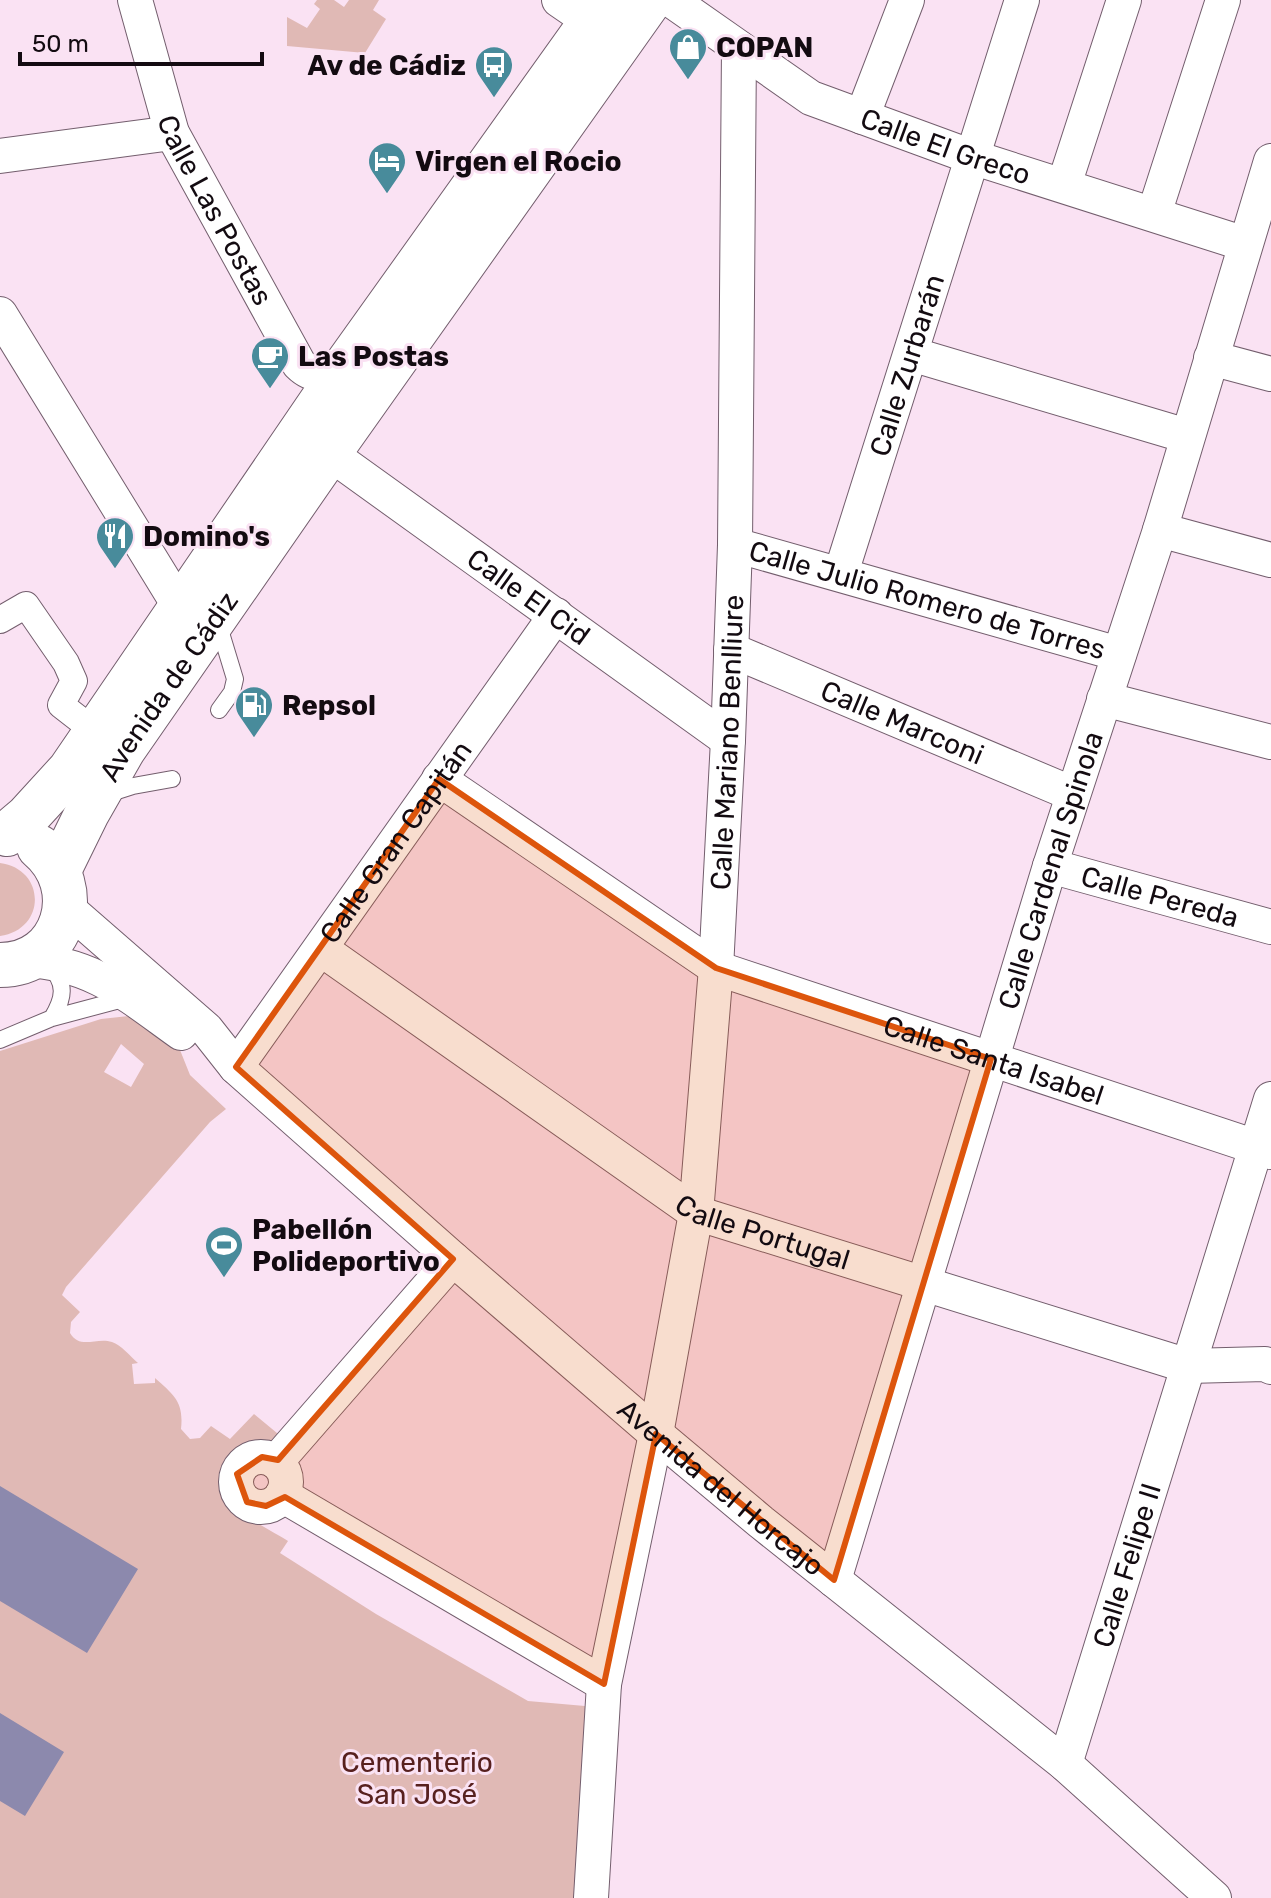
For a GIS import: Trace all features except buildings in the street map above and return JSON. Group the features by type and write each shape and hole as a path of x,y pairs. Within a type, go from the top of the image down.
{"main road":[{"name":"Avenida de Cádiz","path":"3,834 44,800 70,770 329,453 650,0"},
{"name":"Avenida de Cádiz","path":"22,962 41,952 62,923 62,888 93,802 200,608 345,367 585,7"},
{"path":"3,834 25,838 39,846 62,888"}],"street":[{"name":"Calle Las Postas","path":"135,0 172,133 299,364 316,374 331,374 345,367"},
{"name":"Calle El Greco","path":"671,0 811,98 972,157 1245,244"},
{"path":"862,117 907,0"},
{"name":"Calle Zurbarán","path":"841,573 1022,0"},
{"path":"1064,185 1124,0"},
{"path":"1154,214 1223,0"},
{"name":"Calle Mariano Benlliure","path":"591,1898 604,1684 656,1434 696,1213 716,968 735,545 739,48"},
{"path":"0,156 172,133"},
{"name":"Calle Cardenal Spinola","path":"834,1580 1050,866 1160,530 1269,172"},
{"path":"0,314 200,608"},
{"path":"911,354 1187,436"},
{"path":"1211,358 1271,374"},
{"name":"Calle El Cid","path":"329,453 728,740"},
{"path":"1160,530 1271,560"},
{"name":"Calle Julio Romero de Torres","path":"735,545 1119,654"},
{"path":"0,620 26,605 66,663 74,681 61,705 79,719"},
{"name":"Calle Gran Capitán","path":"236,1067 556,615"},
{"name":"Calle Marconi","path":"731,650 1073,794"},
{"path":"1104,699 1271,742"},
{"name":"Calle Santa Isabel","path":"439,779 716,968 1263,1149"},
{"name":"Calle Pereda","path":"1050,866 1271,927"},
{"name":"Avenida del Horcajo","path":"62,888 206,1029 236,1067 453,1259 656,1434 1065,1764 1214,1898"},
{"name":"Calle Portugal","path":"321,949 696,1213 1188,1366 1265,1364 1271,1367"},
{"name":"Avenida del Horcajo","path":"22,962 62,964 92,974 116,986 194,1042 236,1067"},
{"name":"Calle Felipe II","path":"1065,1764 1188,1366 1263,1149 1271,1099"},
{"path":"276,1462 453,1259"},
{"path":"262,1457 276,1462 285,1474 282,1495 276,1502 262,1506 247,1502 237,1489 237,1474 247,1462 262,1457"},
{"path":"282,1495 604,1684"}],"lane":[{"path":"200,608 219,631 235,679 232,692 219,710"},
{"path":"93,802 133,786 172,779"},
{"path":"22,962 57,974 63,988 60,1006 52,1018"},
{"path":"0,1040 52,1018 130,997"}],"highlighted area":[{"path":"439,779 716,968 991,1059 834,1580 656,1434 604,1684 285,1497 266,1506 247,1502 237,1474 262,1457 278,1460 453,1259 236,1067"}],"green space":[{"path":"317,0 334,0 344,7 349,0 379,0 373,10 386,19 365,53 287,46 287,17 307,28 320,9 314,4"},
{"path":"0,863 26,876 33,887 35,899 33,911 26,922 15,931 0,936"},
{"name":"Cementerio San José","path":"138,1015 178,1045 190,1075 226,1109 210,1122 66,1287 62,1295 80,1312 71,1322 70,1333 79,1341 112,1342 125,1351 138,1363 132,1364 134,1384 155,1383 155,1378 168,1389 179,1405 181,1429 190,1439 200,1438 211,1426 230,1439 254,1414 283,1438 238,1456 228,1472 226,1487 230,1498 246,1515 288,1541 280,1553 376,1614 528,1701 619,1709 605,1898 0,1898 0,1051 101,1019","holes":["121,1044 144,1064 131,1087 104,1072"]}],"shaded area":[{"path":"0,1486 138,1569 87,1653 0,1601"},
{"path":"0,1713 64,1752 25,1816 0,1801"}],"place":[{"name":"COPAN","path":"688,81"},
{"name":"Av de Cádiz","path":"494,99"},
{"name":"Virgen el Rocio","path":"387,195"},
{"name":"Las Postas","path":"270,390"},
{"name":"Domino's","path":"115,570"},
{"name":"Repsol","path":"254,739"},
{"name":"Pabellón Polideportivo","path":"224,1279"}]}
